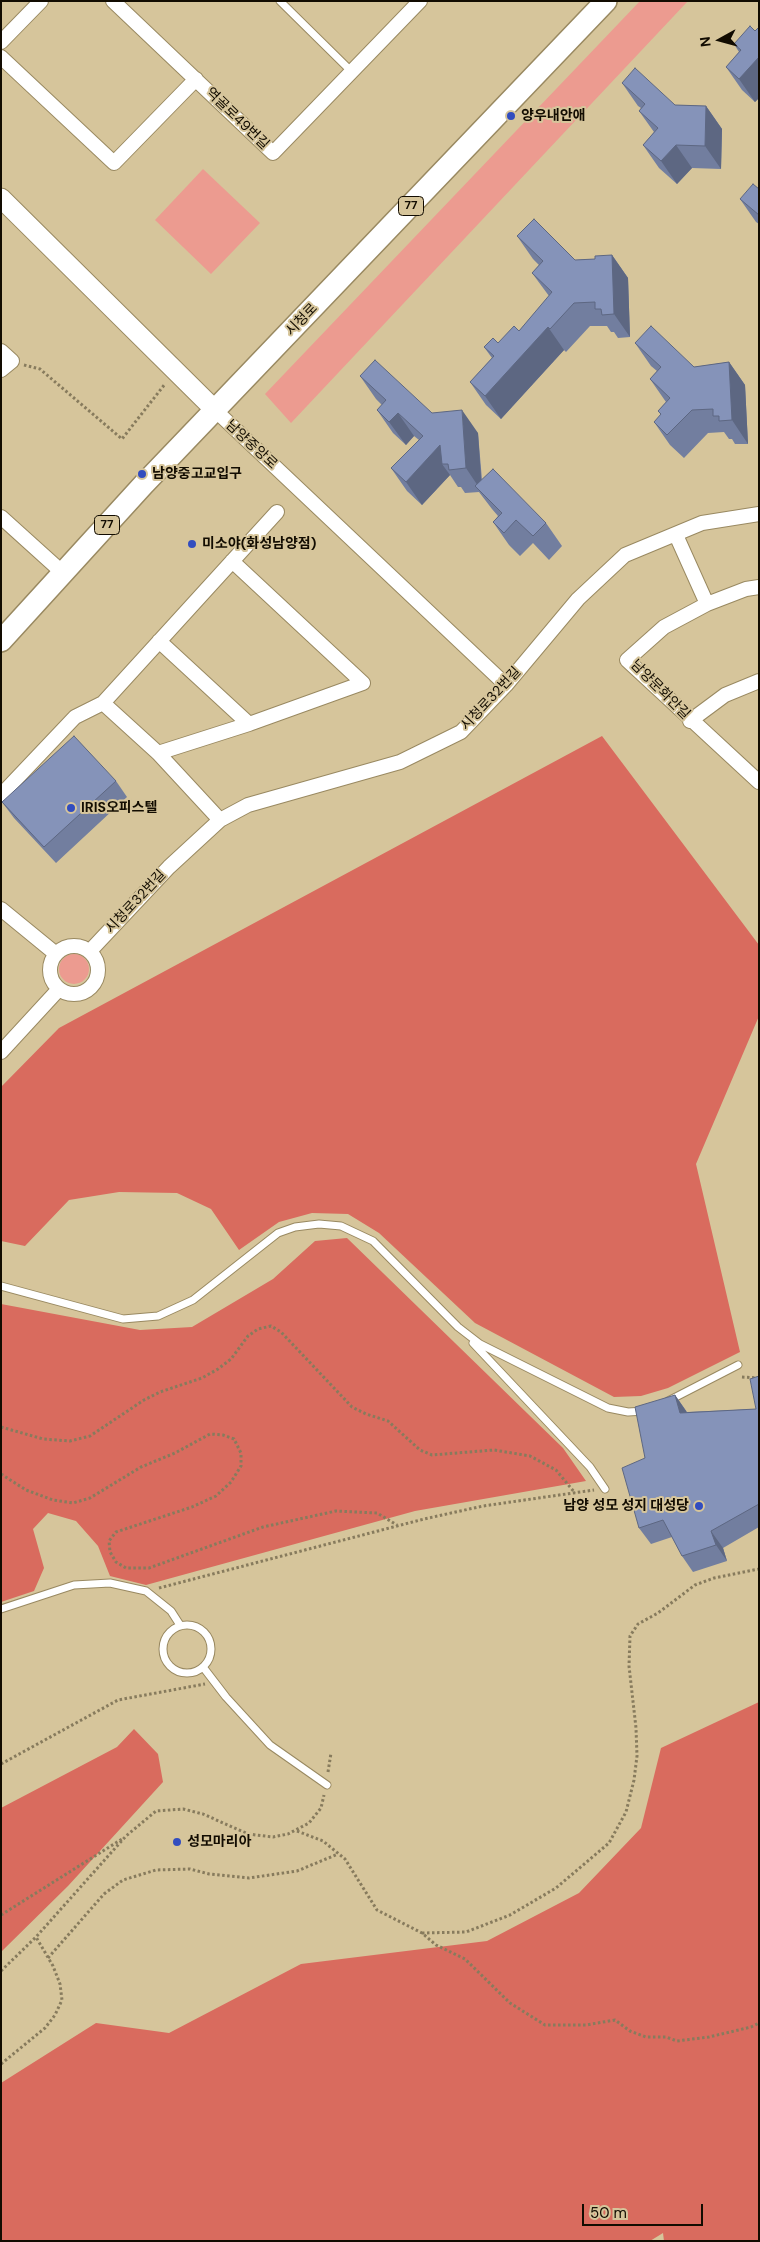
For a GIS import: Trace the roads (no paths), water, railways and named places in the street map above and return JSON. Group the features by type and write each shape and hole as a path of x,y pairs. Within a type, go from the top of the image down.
{"main road":[{"name":"시청로","path":"1,642 144,484 216,411 606,1"}],"street":[{"path":"1,42 41,1"},
{"name":"역골로49번길","path":"113,1 273,153 420,1"},
{"path":"1,57 114,163 196,79"},
{"name":"남양중앙로","path":"1,198 216,411 506,685"},
{"path":"1,351 6,366"},
{"path":"1,795 75,717 103,703 277,512"},
{"name":"시청로32번길","path":"90,952 169,868 220,820 248,805 408,757 461,732 506,685 578,598 624,554 676,535 702,523 759,514"},
{"path":"1,517 63,574"},
{"path":"676,535 707,604"},
{"path":"158,753 249,724 363,683 232,561"},
{"name":"남양문화안길","path":"759,587 746,589 707,604 664,627 627,660 690,721 759,782"},
{"path":"159,641 249,724"},
{"path":"690,721 725,694 759,681"},
{"path":"103,703 158,753 220,820"},
{"path":"1,909 56,954"},
{"path":"69,946 84,948 90,952 98,965 98,973 90,988 75,993 59,989 51,976 52,961 56,954 69,946"},
{"path":"1,1052 59,989"}],"lane":[{"path":"280,1 352,72"},
{"path":"1,1286 123,1318 158,1316 193,1300 278,1233 295,1227 319,1224 341,1226 374,1241 590,1467 605,1489"},
{"path":"458,1327 504,1358 608,1408 628,1412 655,1408 738,1365"},
{"path":"1,1608 52,1591 92,1582 110,1583 146,1591 170,1611 180,1625"},
{"path":"180,1625 196,1626 208,1637 211,1653 202,1667 196,1671 180,1672 173,1669 164,1657 164,1641 167,1634 180,1625"},
{"path":"202,1667 270,1745 327,1785"}],"place":[{"name":"양우내안애","path":"511,116"},
{"name":"남양중고교입구","path":"142,474"},
{"name":"미소야(화성남양점)","path":"192,544"},
{"name":"IRIS오피스텔","path":"71,808"},
{"name":"남양 성모 성지 대성당","path":"699,1506"},
{"name":"성모마리아","path":"177,1842"}]}
